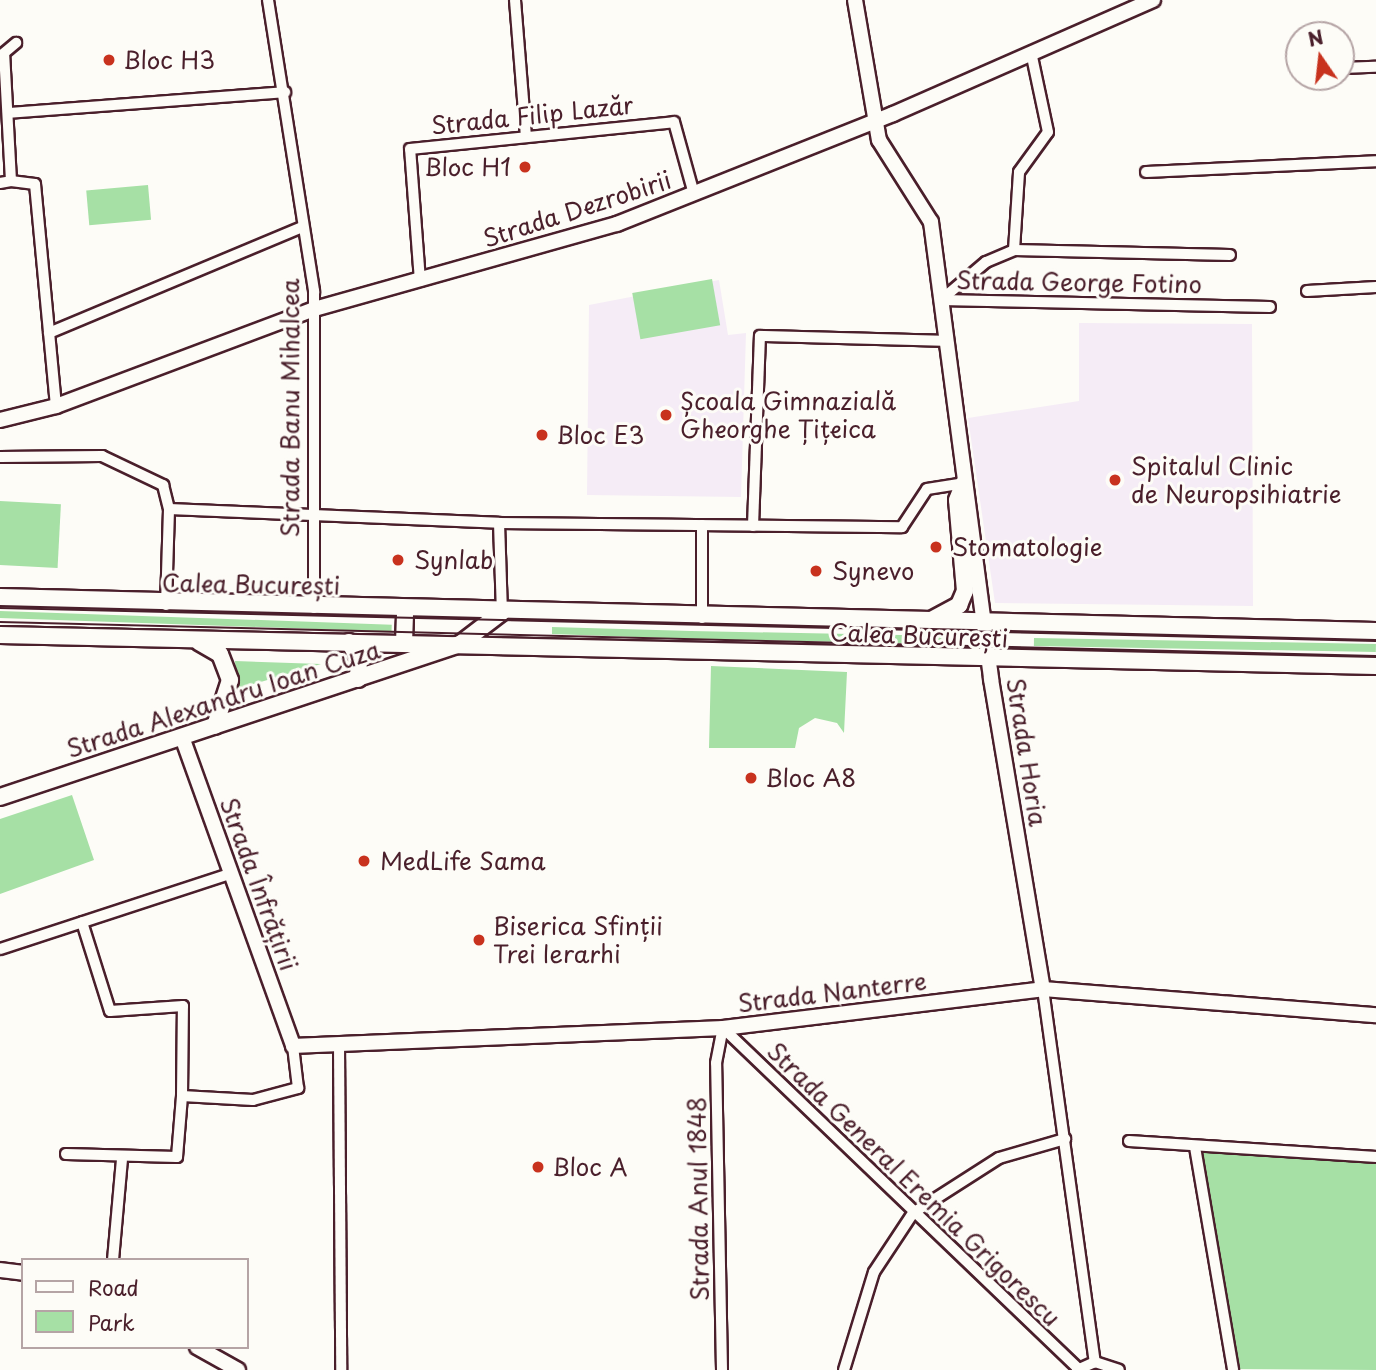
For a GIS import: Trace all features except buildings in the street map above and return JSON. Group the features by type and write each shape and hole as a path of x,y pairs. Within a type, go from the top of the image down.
{"main road":[{"path":"927,621 959,605 965,591 957,500 964,483"},
{"name":"Calea București","path":"0,597 166,605 1376,631"},
{"path":"404,643 405,610"},
{"path":"460,644 502,612"},
{"name":"Calea București","path":"0,635 460,644 990,661 1376,666"},
{"path":"193,640 216,650 226,664 229,686 215,726"},
{"path":"349,642 359,659 358,679"},
{"name":"Strada Alexandru Ioan Cuza","path":"0,797 460,644"}],"street":[{"name":"Strada Banu Mihalcea","path":"268,0 285,92 314,309 311,515 314,608"},
{"path":"515,0 526,137"},
{"name":"Strada Horia","path":"855,0 873,122 893,167 928,212 964,483 1043,989 1095,1362"},
{"name":"Strada Dezrobirii","path":"0,420 56,406 314,309 588,234 873,122 1153,0"},
{"path":"16,43 4,53 8,113 6,182 35,184 56,406"},
{"path":"1014,250 1018,172 1048,132 1031,52"},
{"path":"1355,68 1376,67"},
{"path":"8,113 285,92"},
{"name":"Strada Filip Lazăr","path":"420,281 410,149 674,122 694,194"},
{"path":"1146,172 1376,161"},
{"path":"49,333 303,227"},
{"name":"Strada George Fotino","path":"941,300 986,262 1014,250 1230,255"},
{"path":"1307,291 1376,287"},
{"name":"Strada George Fotino","path":"941,300 1270,307"},
{"path":"753,526 760,336 946,341"},
{"path":"0,457 102,456 163,485 169,509 166,605"},
{"path":"169,509 499,523 902,527 927,489 964,483"},
{"path":"499,523 502,612"},
{"path":"702,525 702,618"},
{"name":"Strada Înfrățirii","path":"182,737 293,1046"},
{"path":"0,949 230,874"},
{"path":"66,1154 122,1160 177,1157 182,1096 183,1006 110,1011 82,922"},
{"name":"Strada Nanterre","path":"293,1046 723,1028 1043,989 1376,1015"},
{"name":"Strada General Eremia Grigorescu","path":"723,1028 1078,1369"},
{"name":"Strada Anul 1848","path":"722,1370 716,1063 723,1028"},
{"path":"182,1096 253,1100 298,1088 293,1046"},
{"path":"339,1046 341,1370"},
{"path":"844,1370 874,1272 913,1213 999,1158 1065,1139"},
{"path":"1129,1142 1376,1157"},
{"path":"1195,1147 1233,1370"},
{"path":"113,1258 122,1160"},
{"path":"0,1270 21,1273"},
{"path":"201,1349 238,1370"},
{"path":"1078,1369 1095,1362 1119,1370"}],"shaded area":[{"name":"Școala Gimnazială Gheorghe Țițeica","path":"719,280 728,335 746,333 741,497 587,495 589,305"},
{"name":"Spitalul Clinic de Neuropsihiatrie","path":"1079,323 1252,324 1253,606 995,603 968,418 1079,401"}],"green space":[{"path":"148,185 151,220 89,225 86,190"},
{"path":"712,279 720,325 640,339 632,293"},
{"path":"0,501 61,504 58,568 0,565"},
{"path":"0,611 392,625 392,632 0,618"},
{"path":"552,627 952,636 951,644 692,639 552,634"},
{"path":"1034,638 1376,644 1376,652 1034,646"},
{"path":"235,661 321,664 237,689"},
{"path":"711,666 847,672 844,733 837,723 815,718 799,728 795,748 709,748"},
{"path":"72,795 94,860 0,894 0,819"},
{"path":"1195,1147 1376,1157 1376,1370 1233,1369"}],"tram line":[{"path":"0,608 1376,641"},
{"path":"0,622 1376,656"}],"place":[{"name":"Bloc H3","path":"109,60"},
{"name":"Bloc H1","path":"525,167"},
{"name":"Școala Gimnazială Gheorghe Țițeica","path":"666,415"},
{"name":"Bloc E3","path":"542,435"},
{"name":"Spitalul Clinic de Neuropsihiatrie","path":"1115,480"},
{"name":"Stomatologie","path":"936,547"},
{"name":"Synlab","path":"398,560"},
{"name":"Synevo","path":"816,571"},
{"name":"Bloc A8","path":"751,778"},
{"name":"MedLife Sama","path":"364,861"},
{"name":"Biserica Sfinții Trei Ierarhi","path":"479,940"},
{"name":"Bloc A","path":"538,1167"}]}
